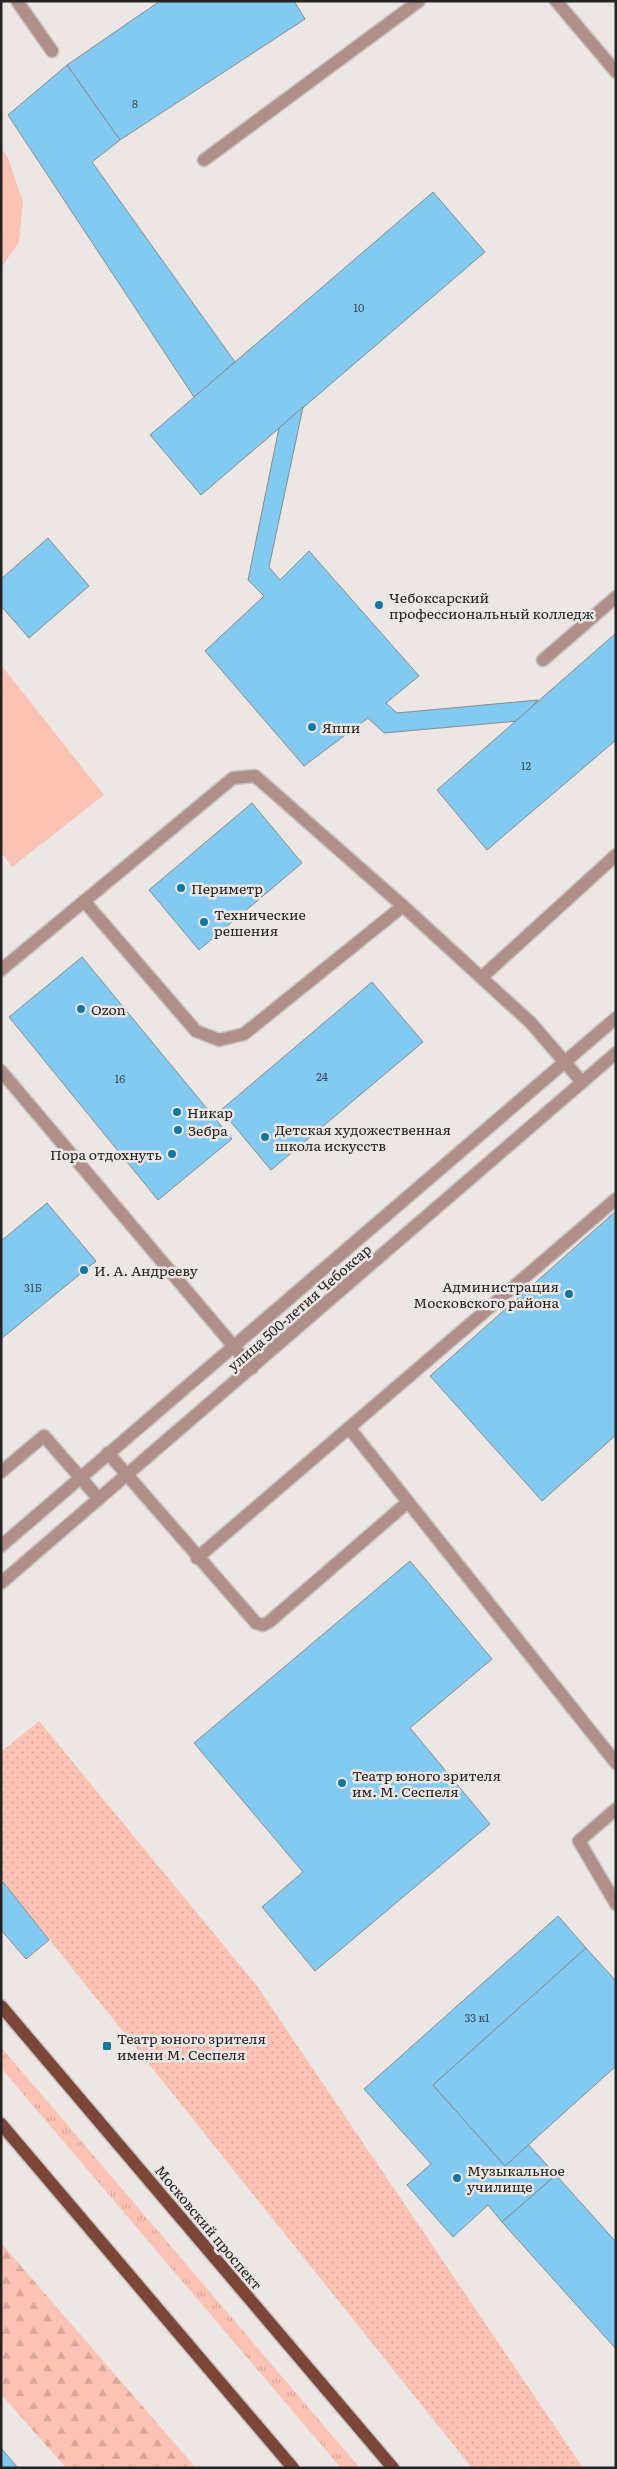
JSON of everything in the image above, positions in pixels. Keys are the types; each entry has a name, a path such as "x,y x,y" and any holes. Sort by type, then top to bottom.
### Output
{"main road":[{"name":"Московский проспект","path":"1,2006 393,2468"},
{"path":"1,2124 293,2468"}],"street":[{"path":"17,1 52,52"},
{"path":"204,160 419,1"},
{"path":"556,1 616,72"},
{"path":"543,660 616,597"},
{"path":"1,970 233,778 255,776 482,977 531,1023 582,1082"},
{"path":"482,977 616,855"},
{"path":"84,902 196,1031 219,1040 244,1034 403,906"},
{"name":"улица 500-летия Чебоксар","path":"1,1546 80,1476 616,1018"},
{"name":"улица 500-летия Чебоксар","path":"1,1583 616,1053"},
{"path":"1,1071 252,1368"},
{"path":"197,1558 350,1429 616,1199"},
{"path":"350,1429 616,1762"},
{"path":"1,1472 44,1436 99,1499"},
{"path":"108,1453 197,1558 256,1623 263,1625 269,1622 408,1502"},
{"path":"616,1809 579,1841 616,1904"}],"green space":[{"path":"1,148 8,158 23,202 19,242 1,268"},
{"path":"1,665 104,795 12,867 1,852"},
{"path":"39,1721 257,1986 583,2468 472,2468 1,1879 1,1752"},
{"path":"1,2047 360,2468 341,2468 1,2068"},
{"path":"1,2243 196,2468 66,2468 1,2394"}],"building":[{"path":"160,1 294,1 305,19 120,140 67,65"},
{"path":"67,65 120,140 92,162 235,362 194,397 8,115"},
{"path":"433,192 485,252 201,495 150,435"},
{"path":"303,407 269,567 280,580 309,551 419,676 386,703 397,713 538,700 518,721 384,733 368,718 304,766 205,651 264,596 248,580 279,428"},
{"path":"48,538 89,586 29,638 1,606 1,579"},
{"path":"616,633 616,740 487,850 437,790"},
{"path":"252,803 302,863 199,950 149,890"},
{"path":"82,957 232,1139 158,1200 9,1017"},
{"path":"372,982 423,1042 271,1170 221,1110"},
{"path":"47,1203 96,1261 1,1339 1,1241"},
{"name":"Администрация Московского района","path":"616,1211 616,1435 542,1501 430,1376"},
{"name":"Театр юного зрителя им. М. Сеспеля","path":"410,1561 492,1659 410,1728 490,1824 315,1971 262,1907 303,1872 194,1743"},
{"path":"3,1882 49,1940 26,1959 1,1930 1,1884"},
{"path":"558,1916 586,1948 433,2085 505,2166 528,2144 556,2175 502,2222 488,2205 453,2237 407,2185 431,2164 364,2089"},
{"path":"586,1948 616,1981 616,2066 505,2166 433,2085"},
{"path":"556,2175 616,2242 616,2349 502,2222"},
{"path":"1,2448 18,2468 1,2468"}],"place":[{"name":"Чебоксарский профессиональный колледж","path":"379,605"},
{"name":"Яппи","path":"312,727"},
{"name":"Периметр","path":"181,888"},
{"name":"Технические решения","path":"204,922"},
{"name":"Ozon","path":"81,1009"},
{"name":"Никар","path":"177,1112"},
{"name":"Зебра","path":"178,1130"},
{"name":"Детская художественная школа искусств","path":"265,1137"},
{"name":"Пора отдохнуть","path":"172,1154"},
{"name":"И. А. Андрееву","path":"84,1270"},
{"name":"Администрация Московского района","path":"569,1294"},
{"name":"Театр юного зрителя им. М. Сеспеля","path":"342,1783"},
{"name":"Театр юного зрителя имени М. Сеспеля","path":"107,2046"},
{"name":"Музыкальное училище","path":"457,2178"}]}
